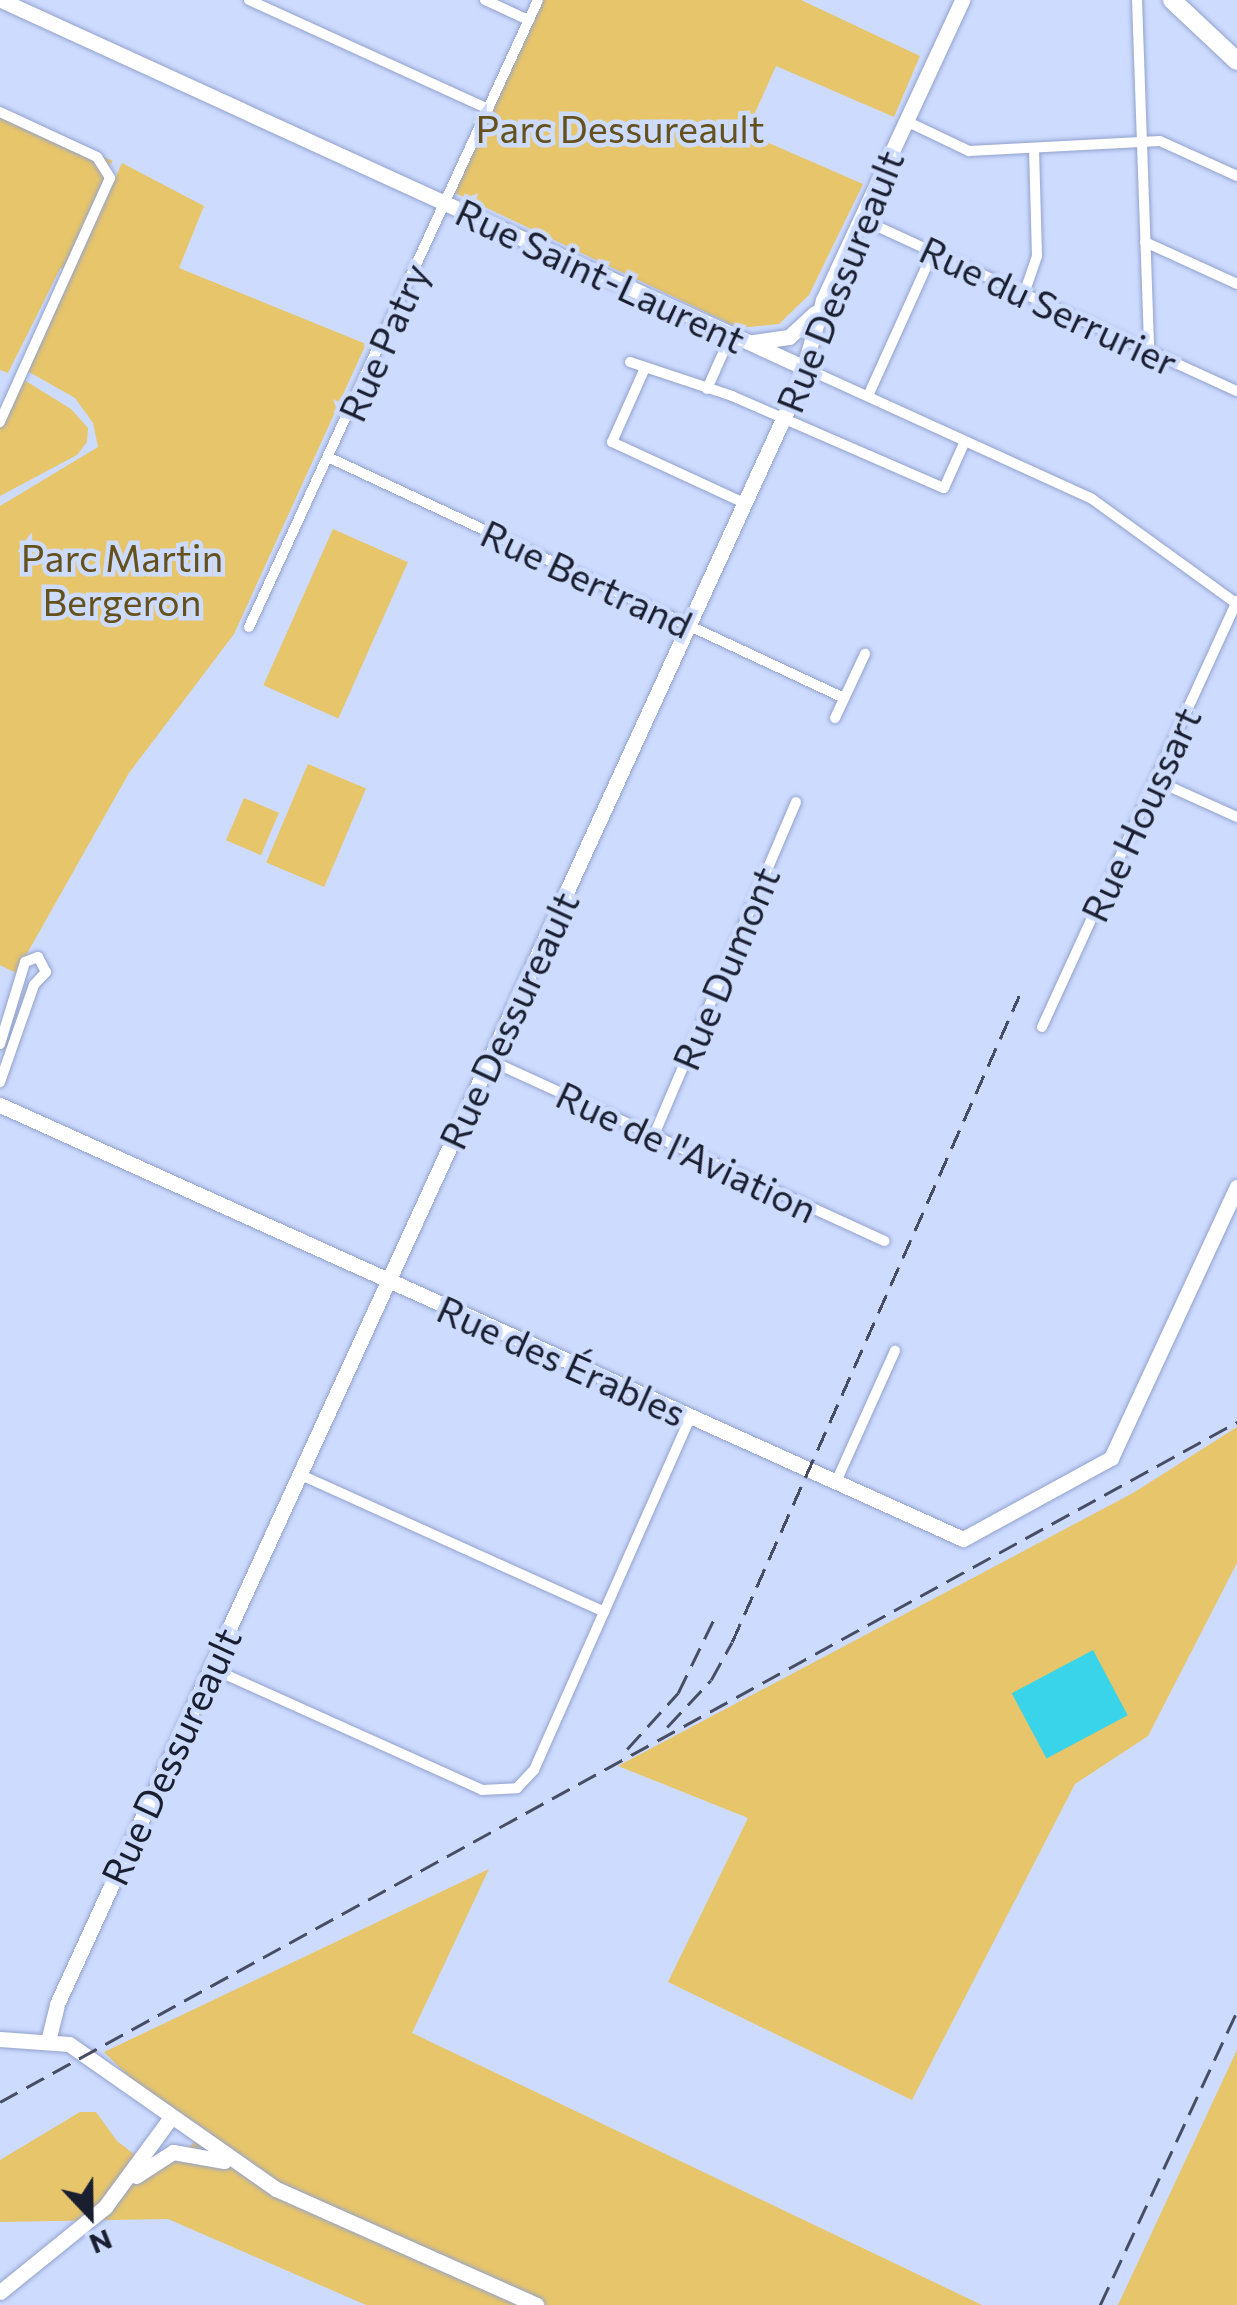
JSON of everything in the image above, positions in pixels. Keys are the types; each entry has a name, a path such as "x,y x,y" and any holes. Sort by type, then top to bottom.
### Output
{"main road":[{"path":"1172,0 1237,61"}],"street":[{"name":"Rue Saint-Laurent","path":"1,0 1101,504 1237,603"},
{"path":"250,0 488,109"},
{"path":"485,0 528,20"},
{"name":"Rue Patry","path":"249,627 538,0"},
{"path":"1138,0 1149,351"},
{"name":"Rue Dessureault","path":"48,2038 55,2008 806,368 821,306 957,2"},
{"path":"0,112 97,156 110,178 0,422"},
{"path":"906,121 966,150 1167,144 1237,176"},
{"path":"1024,294 1037,256 1034,148"},
{"name":"Rue du Serrurier","path":"861,219 1237,391"},
{"path":"1145,242 1237,284"},
{"path":"868,396 934,252"},
{"path":"707,389 736,338 788,336 821,306"},
{"path":"630,362 783,418 944,488 966,441"},
{"path":"645,368 612,442 744,503"},
{"name":"Rue Bertrand","path":"330,458 844,698"},
{"name":"Rue Houssart","path":"1042,1028 1237,603"},
{"path":"835,718 865,654"},
{"path":"1156,780 1237,817"},
{"name":"Rue Dumont","path":"654,1134 796,802"},
{"path":"0,1044 25,962 38,957 46,972 34,985 0,1082"},
{"name":"Rue de l'Aviation","path":"489,1060 885,1241"},
{"name":"Rue des Érables","path":"0,1105 964,1539 1084,1478 1116,1452 1237,1187"},
{"path":"836,1482 895,1351"},
{"path":"211,1668 482,1790 505,1793 534,1770 690,1418"},
{"path":"299,1474 604,1612"},
{"path":"0,2038 48,2038 84,2052 239,2166 328,2216 536,2305"},
{"path":"118,2191 170,2117"},
{"path":"0,2292 118,2191 173,2152 239,2166"}],"green space":[{"name":"Parc Dessureault","path":"539,0 801,0 920,56 894,117 776,66 746,133 863,184 809,295 779,324 739,328 451,191"},
{"name":"Parc Martin Bergeron","path":"0,112 113,161 105,170 107,196 122,163 204,206 179,268 366,344 234,634 129,773 16,973 0,965 0,506 98,447 93,423 75,398 22,368 73,265 60,269 8,373 0,370"},
{"path":"16,375 71,409 88,428 87,442 77,455 0,496 0,412"},
{"path":"333,529 408,562 338,719 263,685"},
{"path":"308,764 366,789 324,887 266,862"},
{"path":"244,798 279,813 261,855 226,840"},
{"path":"1237,1427 1237,1563 1148,1736 1075,1784 912,2100 668,1982 748,1818 618,1766 1133,1493"},
{"path":"489,1869 412,2033 982,2305 366,2305 168,2219 0,2222 0,2160 80,2112 96,2112 117,2141 143,2161 178,2156 204,2134 198,2124 147,2095 104,2052"},
{"path":"1237,2050 1237,2305 1118,2305"}],"shaded area":[{"path":"1093,1650 1128,1715 1047,1759 1012,1693"}],"railway":[{"path":"667,1727 711,1680 732,1642 1019,996"},
{"path":"0,2102 1237,1422"},
{"path":"627,1749 678,1693 714,1619"},
{"path":"1100,2305 1237,2011"}]}
